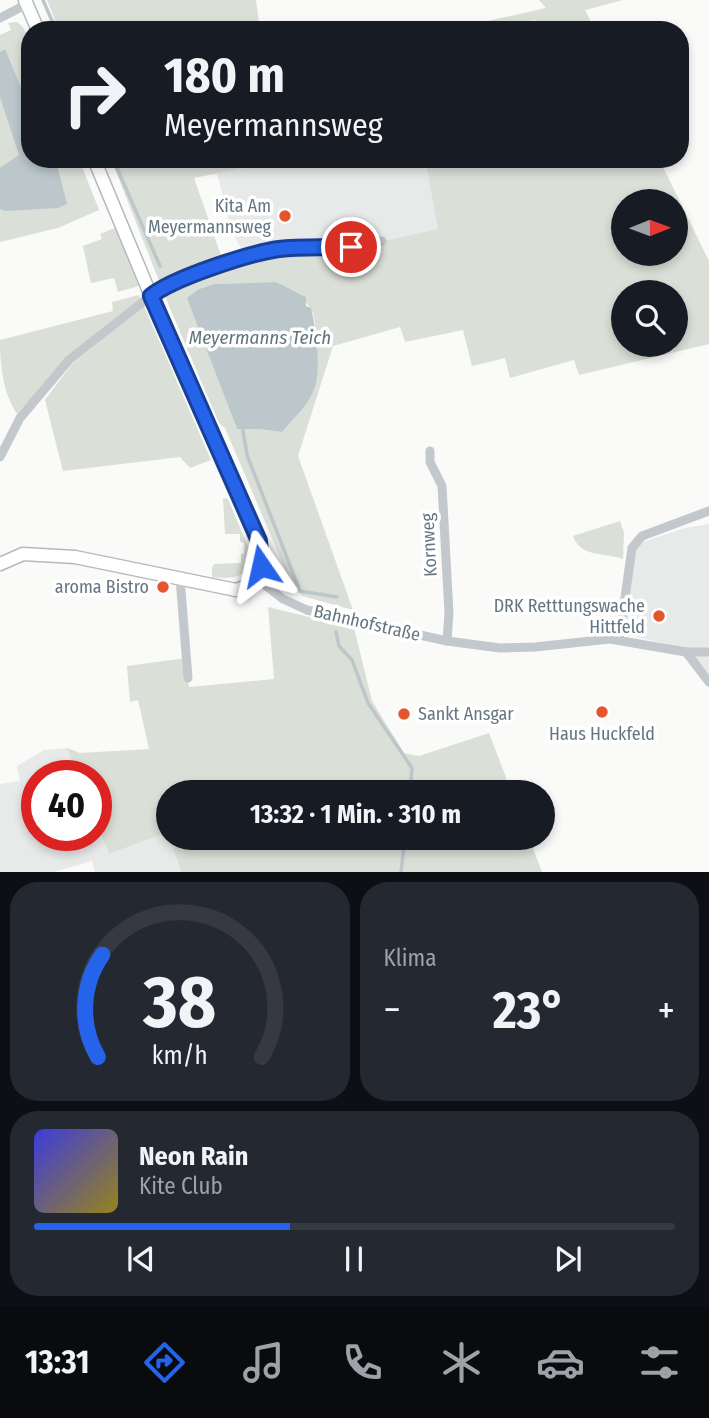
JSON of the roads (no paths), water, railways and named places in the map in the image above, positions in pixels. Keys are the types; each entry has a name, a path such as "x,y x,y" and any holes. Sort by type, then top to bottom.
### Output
{"street":[{"path":"0,18 26,2 34,21"},
{"path":"0,565 23,554 75,556 236,590 257,579 262,559 259,541 98,168"},
{"path":"0,457 20,418 69,360 162,288 223,264 278,249 351,247 382,241"},
{"name":"Kornweg","path":"430,451 430,462 442,486 449,613 447,641"},
{"path":"619,640 632,548 642,536 709,511"},
{"path":"180,579 188,678"},
{"name":"Bahnhofstraße","path":"257,579 283,599 307,610 447,641 500,648 619,640 686,652 709,652"},
{"path":"686,652 709,682"}],"water":[{"path":"5,49 21,87 21,168 58,168 67,204 58,208 0,209 0,168 19,155 0,97 0,52"},
{"name":"Meyermanns Teich","path":"276,282 306,297 306,306 311,308 317,348 315,387 305,405 282,432 237,429 187,298 199,289 214,284"}],"waterway":[{"path":"43,0 52,21"},
{"path":"117,168 160,266"},
{"path":"242,425 247,455 300,591 337,597"},
{"path":"336,632 339,646 352,660 368,703 412,768 411,780"},
{"path":"401,872 404,850"}],"place":[{"name":"Kita Am Meyermannsweg","path":"285,216"},
{"name":"aroma Bistro","path":"163,587"},
{"name":"DRK Retttungswache Hittfeld","path":"659,616"},
{"name":"Haus Huckfeld","path":"602,712"},
{"name":"Sankt Ansgar","path":"404,714"}]}
